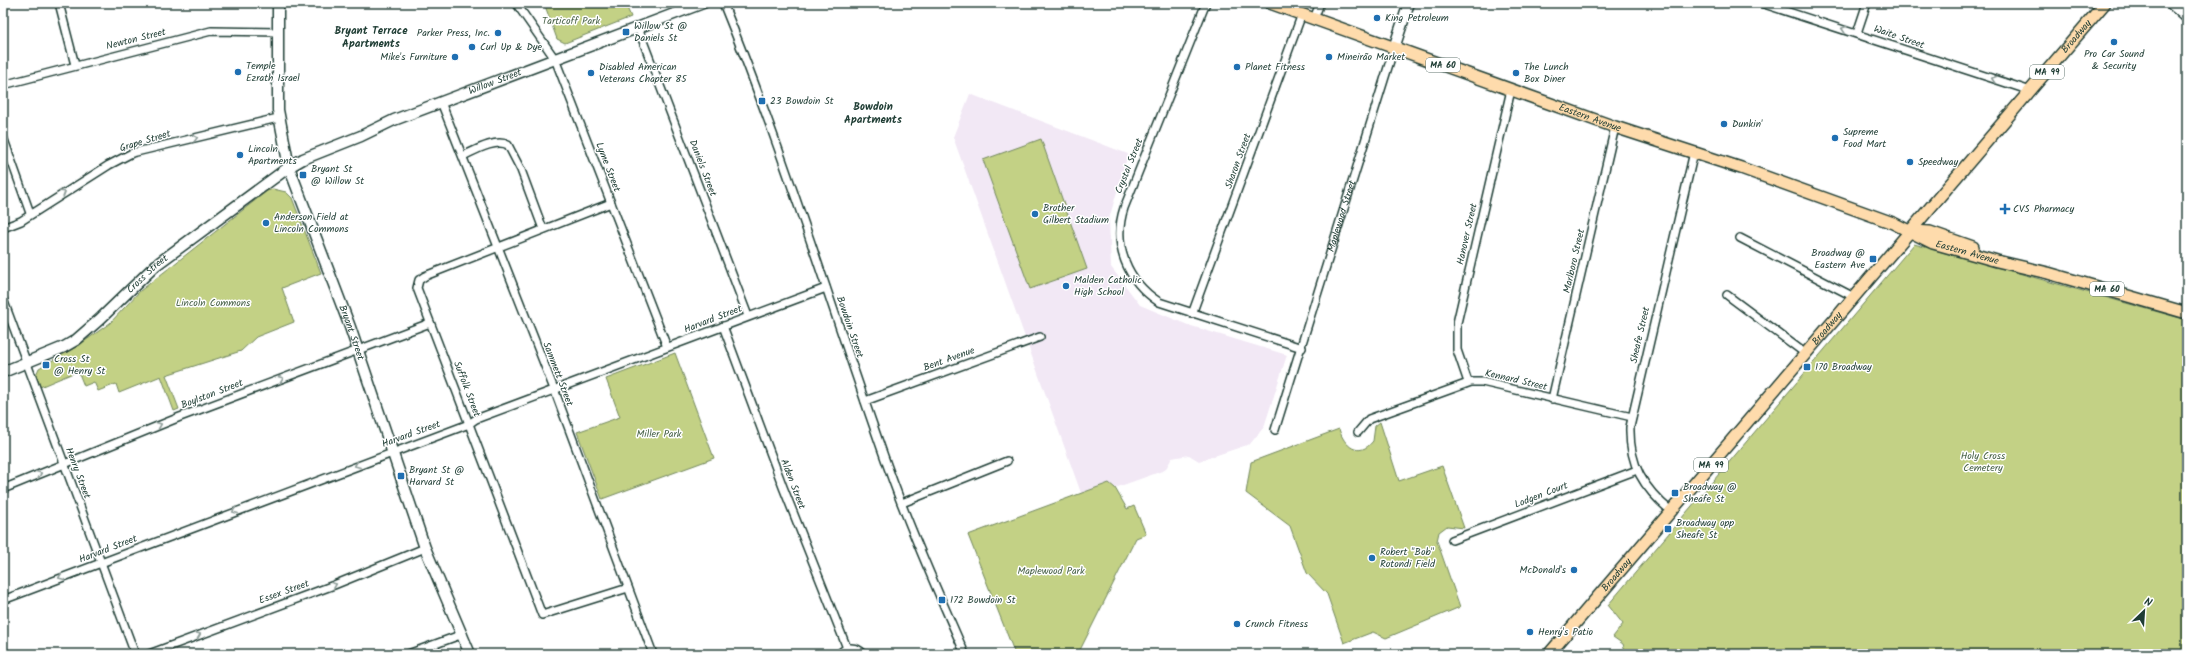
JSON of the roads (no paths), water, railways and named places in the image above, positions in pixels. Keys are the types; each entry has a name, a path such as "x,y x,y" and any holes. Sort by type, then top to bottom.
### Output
{"main road":[{"name":"Bryant Street","path":"278,3 278,118 289,167 357,349 425,548 463,634 470,654"},
{"name":"Willow Street","path":"289,167 311,155 441,102 703,3"},
{"name":"Eastern Avenue","path":"1270,3 1615,127 1694,152 1910,231 1930,232 1999,255 2026,267 2187,313"},
{"name":"Maplewood Street","path":"1394,48 1409,3"},
{"name":"Broadway","path":"1549,654 1672,512 2105,3"},
{"name":"Cross Street","path":"3,372 76,340 99,320 135,284 170,254 289,167"}],"street":[{"path":"59,3 75,65"},
{"name":"Lyme Street","path":"516,3 555,59 667,347"},
{"name":"Bowdoin Street","path":"723,3 767,117 813,245 826,288 902,504 965,654"},
{"name":"Crystal Street","path":"1206,3 1124,208 1119,236 1124,260 1142,289 1159,302 1192,314 1302,348"},
{"path":"1314,19 1320,3"},
{"name":"Waite Street","path":"1761,3 2031,91"},
{"path":"1857,34 1867,3"},
{"path":"2169,3 2187,18"},
{"name":"Sharon Street","path":"1192,314 1302,14"},
{"name":"Daniels Street","path":"638,28 748,316"},
{"name":"Newton Street","path":"3,85 75,65 211,31 277,32"},
{"name":"Maplewood Street","path":"1275,430 1302,348 1394,48"},
{"name":"Hanover Street","path":"1468,382 1456,343 1457,323 1511,90"},
{"name":"Sammett Street","path":"441,102 554,389 653,654"},
{"name":"Grape Street","path":"3,228 21,220 116,161 132,153 278,118"},
{"name":"Marlboro Street","path":"1552,399 1615,127"},
{"path":"3,137 30,213"},
{"path":"463,156 496,143 502,142 508,145 521,170 543,229"},
{"name":"Sheafe Street","path":"1672,512 1652,495 1637,470 1630,444 1632,417 1694,152"},
{"name":"Suffolk Street","path":"611,203 420,279 417,290 542,615 628,588"},
{"path":"1740,238 1854,297"},
{"name":"Harvard Street","path":"3,600 469,424 476,419 554,389 826,288"},
{"path":"1727,295 1806,354"},
{"name":"Henry Street","path":"3,299 135,654"},
{"name":"Boylston Street","path":"3,489 180,417 357,349 430,323"},
{"name":"Alden Street","path":"723,326 783,487 847,648"},
{"name":"Bent Avenue","path":"865,401 1040,336"},
{"name":"Kennard Street","path":"1358,432 1369,419 1468,382 1482,382 1632,417"},
{"path":"902,504 1007,461"},
{"name":"Lodgen Court","path":"1452,540 1637,470"},
{"name":"Essex Street","path":"149,654 334,585 425,548"},
{"path":"408,654 463,634"},
{"path":"839,654 847,648 856,648 864,654"}],"place":[{"name":"King Petroleum","path":"1377,18"},
{"name":"Willow St @ Daniels St","path":"626,32"},
{"name":"Parker Press, Inc.","path":"498,33"},
{"name":"Pro Car Sound & Security","path":"2114,42"},
{"name":"Curl Up & Dye","path":"472,47"},
{"name":"Mike's Furniture","path":"455,57"},
{"name":"Mineirão Market","path":"1329,57"},
{"name":"Planet Fitness","path":"1237,67"},
{"name":"Temple Ezrath Israel","path":"238,72"},
{"name":"Disabled American Veterans Chapter 85","path":"591,73"},
{"name":"The Lunch Box Diner","path":"1516,73"},
{"name":"23 Bowdoin St","path":"762,101"},
{"name":"Dunkin'","path":"1724,124"},
{"name":"Supreme Food Mart","path":"1835,138"},
{"name":"Lincoln Apartments","path":"240,155"},
{"name":"Speedway","path":"1910,162"},
{"name":"Bryant St @ Willow St","path":"303,175"},
{"name":"CVS Pharmacy","path":"2005,209"},
{"name":"Brother Gilbert Stadium","path":"1035,214"},
{"name":"Anderson Field at Lincoln Commons","path":"266,223"},
{"name":"Broadway @ Eastern Ave","path":"1873,259"},
{"name":"Malden Catholic High School","path":"1066,286"},
{"name":"Cross St @ Henry St","path":"46,365"},
{"name":"170 Broadway","path":"1807,367"},
{"name":"Bryant St @ Harvard St","path":"401,476"},
{"name":"Broadway @ Sheafe St","path":"1675,493"},
{"name":"Broadway opp Sheafe St","path":"1668,529"},
{"name":"Robert \"Bob\" Rotondi Field","path":"1372,558"},
{"name":"McDonald's","path":"1574,570"},
{"name":"172 Bowdoin St","path":"942,600"},
{"name":"Crunch Fitness","path":"1237,624"},
{"name":"Henry's Patio","path":"1530,632"}],"district":[{"name":"Bryant Terrace Apartments","path":"371,37"},
{"name":"Bowdoin Apartments","path":"873,113"}],"park label":[{"name":"Tarticoff Park","path":"571,21"},
{"name":"Lincoln Commons","path":"213,303"},
{"name":"Miller Park","path":"659,434"},
{"name":"Holy Cross Cemetery","path":"1983,462"},
{"name":"Maplewood Park","path":"1051,571"}]}
